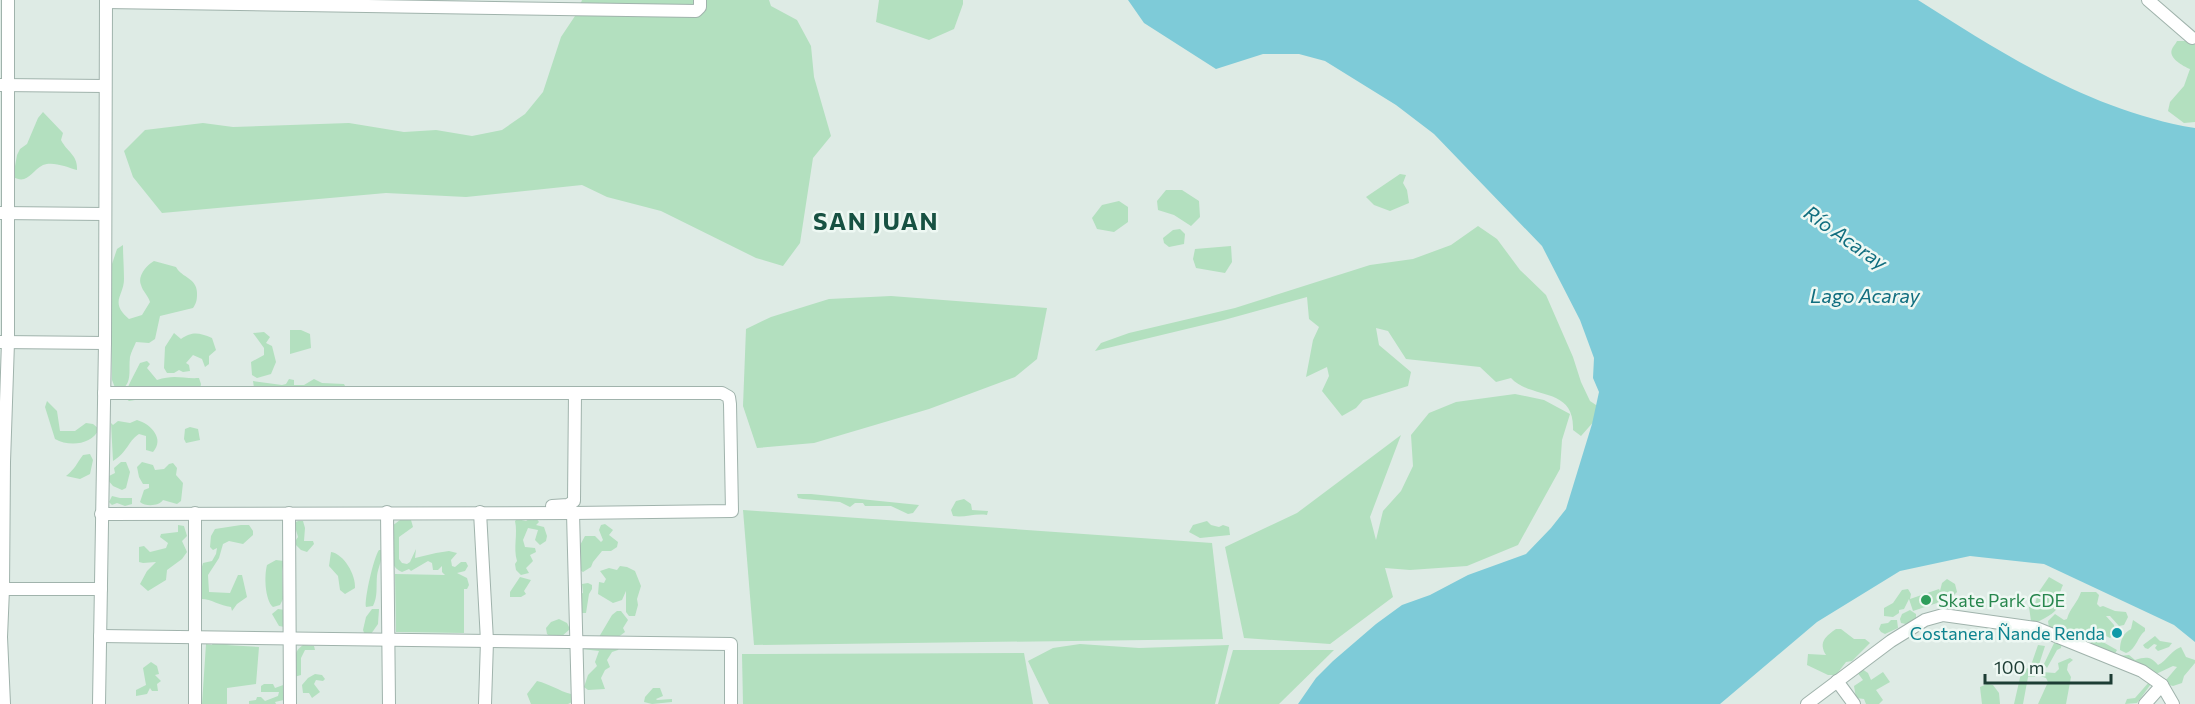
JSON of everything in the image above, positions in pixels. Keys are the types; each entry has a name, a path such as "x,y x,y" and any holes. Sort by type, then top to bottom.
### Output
{"street":[{"path":"4,704 1,683 1,637 4,85 8,0"},
{"path":"99,704 105,343 106,1 504,4 696,11 700,7 700,0"},
{"path":"2148,0 2192,38"},
{"path":"4,85 105,86"},
{"path":"5,213 105,214"},
{"path":"4,342 105,343"},
{"path":"101,514 732,511 729,397 722,393 104,393"},
{"path":"502,512 508,508 568,505 574,501 574,393"},
{"path":"387,512 389,704"},
{"path":"480,512 487,640 485,704"},
{"path":"195,513 195,704"},
{"path":"289,513 290,704"},
{"path":"573,513 578,704"},
{"path":"2,589 101,589"},
{"path":"1807,704 1907,630 1925,620 1943,615 2036,628 2142,671 2162,686 2173,704"},
{"path":"100,636 731,644 731,704"},
{"path":"1837,681 1854,704"},
{"path":"2145,704 2162,686"}],"green space":[{"path":"582,0 769,0 771,6 797,20 811,46 814,77 831,136 813,158 800,243 783,266 756,258 661,211 607,197 582,185 466,197 386,193 162,213 133,177 124,151 145,130 203,123 233,127 349,123 404,132 436,130 472,136 502,130 525,114 543,92 561,37 577,13"},
{"path":"879,0 963,0 963,4 954,29 929,40 876,22"},
{"path":"2195,31 2195,122 2184,123 2168,111 2170,102 2184,86 2190,69 2177,61 2171,52 2177,41 2188,41 2191,32"},
{"path":"43,112 63,133 61,140 74,157 77,170 47,164 26,178 13,177 17,155 20,149 27,144"},
{"path":"1400,174 1406,175 1403,183 1407,190 1409,203 1390,211 1374,205 1366,197"},
{"path":"1166,190 1182,190 1199,201 1200,217 1191,226 1174,215 1158,210 1157,201"},
{"path":"1119,201 1128,207 1128,222 1114,232 1097,229 1092,218 1102,205"},
{"path":"1478,226 1497,239 1520,270 1546,295 1573,357 1581,382 1590,401 1599,407 1596,419 1581,436 1573,430 1572,416 1567,406 1560,400 1519,385 1511,378 1496,382 1480,367 1406,359 1388,331 1376,328 1379,345 1411,372 1408,386 1363,400 1356,408 1342,416 1322,391 1329,376 1327,367 1306,377 1313,340 1319,327 1309,319 1307,297 1224,320 1095,351 1101,343 1129,333 1235,308 1370,265 1413,259 1451,245"},
{"path":"1180,229 1185,234 1184,244 1169,247 1164,243 1163,238 1173,230"},
{"path":"123,245 124,279 119,303 123,313 129,319 142,315 150,302 140,278 154,261 176,267 195,284 197,297 193,308 160,316 155,339 149,343 136,342 130,357 128,382 117,393 112,380 112,264 117,249"},
{"path":"1231,246 1232,262 1225,273 1196,268 1193,259 1195,249"},
{"path":"891,296 1047,308 1037,359 1015,377 929,409 814,443 757,448 743,406 746,329 771,317 829,299"},
{"path":"290,330 301,330 310,334 311,348 290,354"},
{"path":"264,332 270,337 266,343 272,346 276,362 271,374 257,378 252,375 251,362 264,355 264,348 253,333"},
{"path":"174,333 181,339 196,334 212,338 216,350 209,356 209,364 205,367 202,359 193,355 186,363 190,371 179,370 167,373 164,368 165,347"},
{"path":"147,361 150,364 147,368 157,380 174,377 199,378 200,389 129,401 124,397 127,388 140,363"},
{"path":"289,379 294,380 294,385 304,385 314,379 322,383 344,384 346,388 254,388 253,381 282,385 286,384"},
{"path":"1515,394 1544,400 1570,414 1562,440 1560,469 1518,545 1467,566 1410,570 1385,568 1393,597 1330,644 1244,638 1225,547 1297,513 1401,435 1370,517 1376,540 1383,511 1401,491 1413,466 1411,435 1429,413 1456,402"},
{"path":"47,401 57,411 60,431 75,431 86,423 93,424 99,429 96,434 86,441 73,444 55,439 45,407"},
{"path":"137,420 147,425 155,433 158,442 156,447 153,452 146,450 146,436 139,434 113,461 111,423 113,425 118,421 130,423"},
{"path":"190,427 198,429 200,440 186,443 185,429"},
{"path":"90,454 93,460 90,474 80,479 66,476 83,455"},
{"path":"121,462 126,462 130,472 126,488 122,490 113,486 107,479 115,473 114,468"},
{"path":"142,462 153,465 155,470 164,469 173,463 177,468 176,475 183,483 181,501 177,504 163,500 159,504 152,505 140,502 144,490 149,488 149,484 143,484 139,477 137,467"},
{"path":"797,494 919,505 913,513 908,514 891,506 865,506 863,503 855,503 850,507 840,502 798,498"},
{"path":"112,496 132,498 132,504 112,505 109,502"},
{"path":"964,499 971,504 972,510 988,511 987,515 953,516 951,510 956,501"},
{"path":"743,510 1212,543 1223,639 754,645"},
{"path":"404,517 411,520 413,527 399,537 399,559 402,563 410,562 416,549 415,558 449,551 457,553 451,560 452,566 466,562 468,566 465,571 457,573 467,578 469,585 467,589 464,589 464,633 396,632 395,574 445,575 442,572 442,566 438,570 433,570 432,563 428,561 411,571 409,569 402,572 393,564 390,552 392,526"},
{"path":"536,518 539,522 536,525 544,527 547,536 546,541 540,545 535,540 538,530 528,528 523,540 525,547 535,548 536,552 530,555 533,561 526,568 529,573 521,575 516,570 515,564 517,561 515,521 517,519 526,521"},
{"path":"303,521 304,541 313,541 314,544 307,552 294,543 298,537 294,523"},
{"path":"1207,521 1211,525 1229,527 1230,535 1200,538 1189,532 1193,525"},
{"path":"605,524 613,530 609,535 618,542 617,547 611,551 602,551 591,567 583,572 578,569 579,547 585,536 595,536 601,542 603,540 599,530 601,525"},
{"path":"178,525 184,526 187,536 182,541 187,552 182,559 167,570 166,580 148,591 140,584 147,571 156,562 139,562 139,547 144,546 150,552 166,548 168,543 160,537 161,534 178,532"},
{"path":"249,525 253,535 243,544 229,541 223,544 219,558 208,575 209,592 230,593 238,575 242,575 247,597 232,611 231,607 201,599 201,570 203,563 212,561 216,554 217,548 213,550 210,547 211,536 215,529"},
{"path":"379,550 382,550 382,553 377,576 376,599 373,606 366,607 370,578"},
{"path":"331,552 345,561 354,577 355,588 345,594 340,590 338,576 329,566"},
{"path":"276,560 284,561 283,599 280,605 273,607 267,594 266,575 267,565"},
{"path":"620,566 635,571 641,586 635,616 629,616 626,612 626,591 622,600 613,603 598,594 599,582 604,583 606,579 600,571 609,568 617,570"},
{"path":"520,577 531,580 524,591 526,594 521,597 510,597 510,592"},
{"path":"2049,577 2063,585 2059,605 2052,614 2034,624 2031,621 2029,607 2035,604 2038,593"},
{"path":"1947,579 1955,584 1957,592 1953,596 1955,603 1953,608 1943,613 1937,603 1913,611 1909,599 1899,613 1893,617 1884,616 1884,608 1893,603 1902,590 1908,589 1911,594 1910,599 1939,589 1940,591 1942,583"},
{"path":"582,584 592,585 592,589 586,613 580,613"},
{"path":"2081,592 2096,592 2099,595 2097,604 2100,607 2126,612 2128,617 2124,625 2119,626 2110,616 2106,616 2114,625 2116,634 2110,638 2098,632 2095,626 2091,628 2091,634 2094,637 2117,650 2114,655 2065,632 2053,632 2049,628 2048,621 2055,614 2064,620 2067,619"},
{"path":"278,609 285,610 285,627 279,626 272,614"},
{"path":"372,609 379,609 378,624 371,634 365,635 363,630 366,617"},
{"path":"1910,610 1916,614 1916,620 1906,624 1901,623 1902,614"},
{"path":"621,611 628,620 623,628 625,632 617,638 621,645 618,650 612,652 607,660 610,667 605,670 601,678 605,689 588,690 584,687 588,675 597,666 595,662 599,651 582,649 584,638 599,637 612,615"},
{"path":"559,619 567,623 570,629 561,637 552,638 547,634 546,628 551,622"},
{"path":"1897,620 1898,628 1885,634 1881,632 1879,629 1881,624"},
{"path":"2133,620 2145,628 2145,631 2132,649 2126,653 2120,650 2121,643 2124,635 2131,629"},
{"path":"1836,629 1841,629 1854,639 1865,639 1870,643 1852,661 1846,662 1836,675 1828,675 1807,665 1808,654 1826,655 1823,643 1826,637"},
{"path":"2155,636 2160,641 2172,643 2169,647 2158,651 2155,648 2157,645 2154,644 2148,649 2145,648 2143,645"},
{"path":"2056,639 2062,642 2061,648 2057,650 2047,668 2044,664"},
{"path":"213,642 243,643 226,645 259,647 256,684 227,688 227,704 202,704 206,644 212,645"},
{"path":"1080,644 1139,648 1229,645 1215,704 1049,704 1028,661 1053,648"},
{"path":"303,645 314,646 315,650 305,650 301,658 301,675 294,677 295,655"},
{"path":"2038,645 2045,646 2035,677 2028,677 2023,704 2014,704 2022,669 2030,668"},
{"path":"2181,647 2186,657 2195,660 2195,663 2184,676 2182,683 2173,686 2166,684 2166,680 2177,667 2173,666 2156,674 2118,656 2129,655 2135,660 2148,658 2158,665"},
{"path":"1233,650 1334,650 1279,704 1218,704"},
{"path":"1024,653 1033,704 743,704 742,654"},
{"path":"2070,658 2073,660 2068,664 2067,670 2071,677 2066,704 2038,704 2048,682 2046,678 2040,676 2042,672 2055,673 2059,669 2058,663"},
{"path":"151,662 157,666 159,674 155,675 161,681 157,684 158,691 152,691 150,688 147,694 136,696 136,690 146,685 143,668"},
{"path":"1862,669 1868,673 1871,680 1883,672 1890,682 1876,690 1883,700 1879,704 1866,704 1864,699 1856,698 1854,686 1863,680 1857,672"},
{"path":"315,674 322,675 325,679 316,680 314,684 320,692 312,698 309,693 303,693 302,685"},
{"path":"537,681 571,694 572,702 568,704 531,704 527,694"},
{"path":"2150,681 2151,684 2137,703 2125,704 2127,699 2135,698"},
{"path":"273,684 275,688 286,684 288,699 275,702 276,704 249,704 249,701 256,700 257,697 265,701 278,696 279,692 261,692 261,686"},
{"path":"1987,684 1993,685 1999,693 2000,704 1982,704 1980,687"},
{"path":"653,688 660,688 663,696 657,700 672,699 672,702 652,704 644,702 645,697"}],"water":[{"name":"Lago Acaray","path":"1128,0 1918,0 1983,41 2085,95 2157,120 2195,128 2195,642 2174,625 2044,564 1970,556 1900,571 1817,622 1720,704 1298,704 1316,678 1333,661 1402,605 1430,595 1468,575 1526,554 1551,528 1566,509 1592,424 1599,392 1593,378 1594,358 1580,320 1542,246 1434,134 1396,105 1325,61 1299,54 1263,54 1216,69 1144,23"}],"place":[{"name":"Skate Park CDE","path":"1926,600"},
{"name":"Costanera Ñande Renda","path":"2117,633"}],"district":[{"name":"SAN JUAN","path":"876,220"}],"water label":[{"name":"Río Acaray","path":"1846,237"}]}
